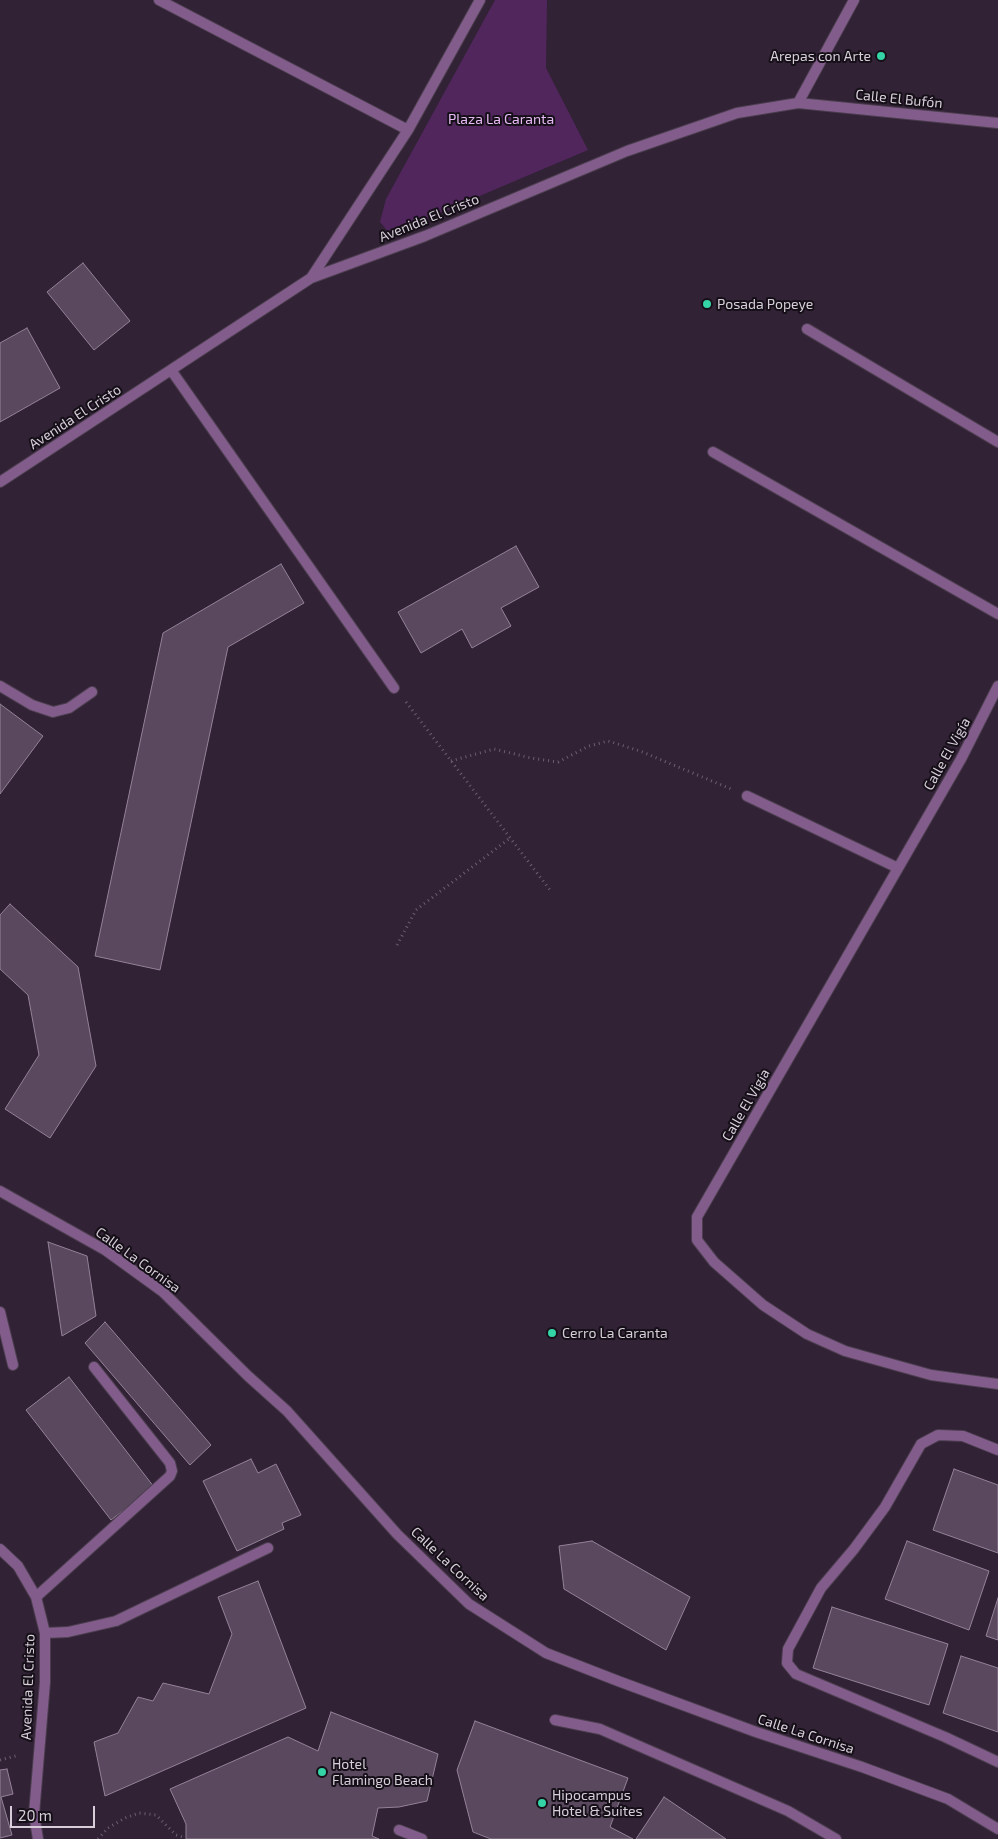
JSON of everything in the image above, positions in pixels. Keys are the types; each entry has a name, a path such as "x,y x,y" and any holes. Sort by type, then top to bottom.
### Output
{"street":[{"path":"159,0 408,130"},
{"path":"311,278 408,130 480,0"},
{"path":"798,103 854,0"},
{"name":"Calle El Bufón","path":"798,103 998,123"},
{"name":"Avenida El Cristo","path":"0,482 311,278 425,236 627,151 738,113 798,103"},
{"path":"807,329 998,442"},
{"path":"171,370 394,688"},
{"path":"713,452 998,614"},
{"path":"0,686 32,705 53,712 69,708 92,692"},
{"name":"Calle El Vigía","path":"998,686 961,759 698,1217 698,1240 714,1262 763,1306 807,1334 845,1351 921,1372 998,1384"},
{"path":"747,796 898,868"},
{"name":"Calle La Cornisa","path":"0,1191 105,1250 163,1292 248,1376 287,1411 397,1534 469,1604 546,1652 756,1732 862,1767 948,1799 998,1828"},
{"path":"0,1312 14,1365"},
{"path":"36,1597 170,1476 172,1471 170,1463 94,1367"},
{"path":"998,1450 962,1436 938,1435 922,1444 885,1506 821,1588 788,1650 787,1663 796,1674 945,1737 998,1762"},
{"path":"45,1633 68,1632 116,1621 268,1548"},
{"name":"Avenida El Cristo","path":"0,1549 18,1566 36,1597 45,1633 45,1682 34,1814 38,1839"},
{"path":"555,1720 600,1729 788,1811 836,1839"},
{"path":"398,1830 422,1839"}],"path":[{"path":"394,688 550,890"},
{"path":"451,761 494,749 558,762 589,746 608,741 640,751 747,796"},
{"path":"396,945 416,910 510,838"},
{"path":"98,1839 108,1828 125,1818 139,1813 156,1815 176,1835 186,1838"}],"green space":[{"name":"Plaza La Caranta","path":"495,0 547,0 546,68 588,150 390,234 380,222 386,199"}],"building":[{"path":"83,263 130,321 94,350 47,292"},
{"path":"27,328 60,388 0,422 0,343"},
{"path":"516,546 539,587 501,608 511,626 472,648 462,629 421,653 398,612"},
{"path":"281,564 304,603 228,647 160,970 95,956 163,633"},
{"path":"0,704 43,736 0,794"},
{"path":"10,904 78,967 96,1066 50,1138 5,1109 39,1055 28,995 0,969 0,915"},
{"path":"48,1242 87,1256 96,1316 62,1336"},
{"path":"105,1322 211,1445 190,1465 85,1343"},
{"path":"69,1377 154,1487 111,1520 26,1410"},
{"path":"251,1459 258,1473 276,1464 301,1515 282,1523 284,1529 237,1551 203,1481"},
{"path":"954,1469 998,1485 998,1553 933,1530"},
{"path":"592,1541 690,1597 666,1650 564,1589 559,1546"},
{"path":"907,1541 989,1571 969,1630 885,1599"},
{"path":"258,1581 306,1708 105,1796 94,1742 118,1733 138,1697 153,1701 163,1683 209,1694 232,1634 218,1597"},
{"path":"998,1598 998,1640 986,1636"},
{"path":"832,1607 948,1644 929,1705 813,1668"},
{"path":"961,1656 998,1668 998,1732 943,1713"},
{"name":"Hotel Flamingo Beach","path":"331,1712 438,1754 427,1801 399,1807 378,1808 372,1836 379,1839 186,1839 186,1824 170,1789 288,1737 318,1751"},
{"name":"Hipocampus Hotel & Suites","path":"475,1721 628,1778 610,1827 633,1839 491,1839 473,1832 457,1770"},
{"path":"7,1769 13,1794 1,1797 12,1835 0,1838 0,1770"},
{"name":"Hipocampus Hotel & Suites","path":"664,1797 726,1839 636,1839"}],"place":[{"name":"Arepas con Arte","path":"881,56"},
{"name":"Posada Popeye","path":"707,304"},
{"name":"Cerro La Caranta","path":"552,1333"},
{"name":"Hotel Flamingo Beach","path":"322,1772"},
{"name":"Hipocampus Hotel & Suites","path":"542,1803"}]}
